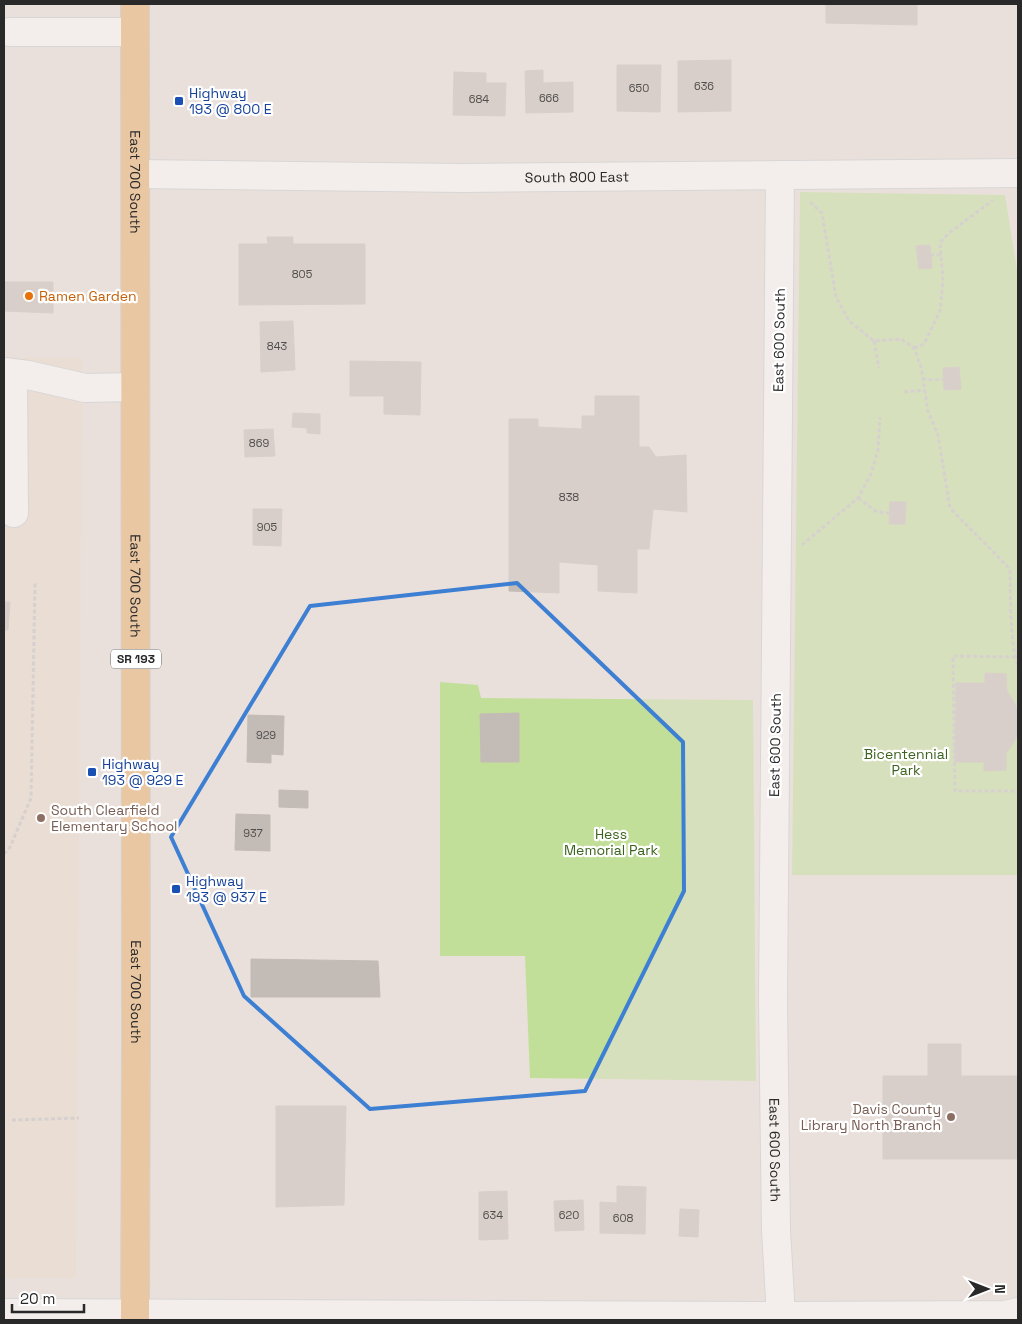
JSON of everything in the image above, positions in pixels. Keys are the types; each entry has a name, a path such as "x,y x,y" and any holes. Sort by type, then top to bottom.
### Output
{"main road":[{"name":"East 700 South","path":"135,4 135,1317"}],"street":[{"path":"10,32 134,32"},
{"name":"South 800 East","path":"136,174 462,178 1018,173"},
{"name":"East 600 South","path":"780,175 774,1000 776,1230 781,1316"},
{"path":"14,513 8,373 85,388 135,387"},
{"path":"4,1313 135,1317 641,1318 1006,1315 1018,1312"}],"path":[{"path":"808,199 822,213 836,297 849,320 874,342 879,368"},
{"path":"914,348 924,344 940,311 943,281 940,242 994,199"},
{"path":"930,255 942,255"},
{"path":"874,342 901,339 914,348 920,360 928,411 938,435 950,508 1010,569 1018,666"},
{"path":"922,379 934,380 944,378"},
{"path":"904,392 924,390"},
{"path":"777,546 800,546 858,498 871,474 878,450 880,417"},
{"path":"858,498 878,512 890,513"},
{"path":"4,854 10,847 31,798 35,582"},
{"path":"1016,657 953,656 955,790 1018,791"},
{"path":"12,1120 79,1118"}],"highlighted area":[{"path":"517,583 683,742 684,891 585,1091 370,1109 244,996 171,837 310,606"}],"shaded area":[{"name":"South Clearfield Elementary School","path":"4,357 82,358 76,1278 4,1278"}],"green space":[{"name":"Bicentennial Park","path":"800,192 1005,195 1018,276 1018,875 792,875"},
{"name":"Hess Memorial Park","path":"440,682 478,685 481,698 753,700 756,1081 530,1078 525,956 440,956"}],"building":[{"path":"826,4 917,4 917,25 826,23"},
{"path":"731,60 731,111 678,112 678,61"},
{"path":"617,65 661,65 660,112 617,111"},
{"path":"543,70 543,83 573,82 573,112 526,113 525,71"},
{"path":"454,72 486,73 486,83 506,83 505,116 453,115"},
{"path":"267,237 293,237 293,244 365,244 365,304 239,305 239,244 268,244"},
{"path":"930,245 932,268 919,269 916,246"},
{"name":"Ramen Garden","path":"4,282 53,282 53,313 4,311"},
{"path":"293,321 295,370 261,372 260,322"},
{"path":"350,361 421,362 420,415 384,414 384,396 350,396"},
{"path":"959,367 961,389 944,390 943,368"},
{"path":"595,396 639,396 639,447 649,447 656,457 686,455 687,512 653,509 649,549 637,549 637,593 598,591 598,565 559,562 559,593 509,591 509,419 538,419 538,427 582,429 582,416 595,416"},
{"path":"293,413 320,414 320,434 307,433 307,428 292,427"},
{"path":"273,429 275,456 245,457 244,430"},
{"path":"890,502 906,502 905,524 889,524"},
{"path":"253,509 282,509 281,546 253,545"},
{"path":"4,602 10,602 8,630 4,630"},
{"path":"985,673 1006,674 1007,691 1018,712 1018,735 1006,754 1006,770 984,771 984,762 955,762 956,683 985,683"},
{"path":"519,713 519,762 481,762 480,714"},
{"path":"248,715 284,716 283,755 271,754 271,763 247,762"},
{"path":"279,790 308,791 308,808 279,807"},
{"path":"236,814 270,815 270,851 235,850"},
{"path":"251,959 378,961 380,997 251,997"},
{"name":"Davis County Library North Branch","path":"928,1044 961,1044 961,1076 1018,1076 1018,1159 883,1159 883,1076 928,1076"},
{"path":"276,1106 346,1106 344,1205 276,1207"},
{"path":"617,1186 646,1187 645,1234 600,1233 600,1202 617,1203"},
{"path":"507,1191 508,1239 479,1240 479,1192"},
{"path":"583,1200 584,1230 555,1231 554,1201"},
{"path":"680,1209 699,1210 698,1237 679,1236"}],"place":[{"name":"Highway 193 @ 800 E","path":"179,101"},
{"name":"Ramen Garden","path":"29,296"},
{"name":"Highway 193 @ 929 E","path":"92,772"},
{"name":"South Clearfield Elementary School","path":"41,818"},
{"name":"Highway 193 @ 937 E","path":"176,889"},
{"name":"Davis County Library North Branch","path":"951,1117"}]}
